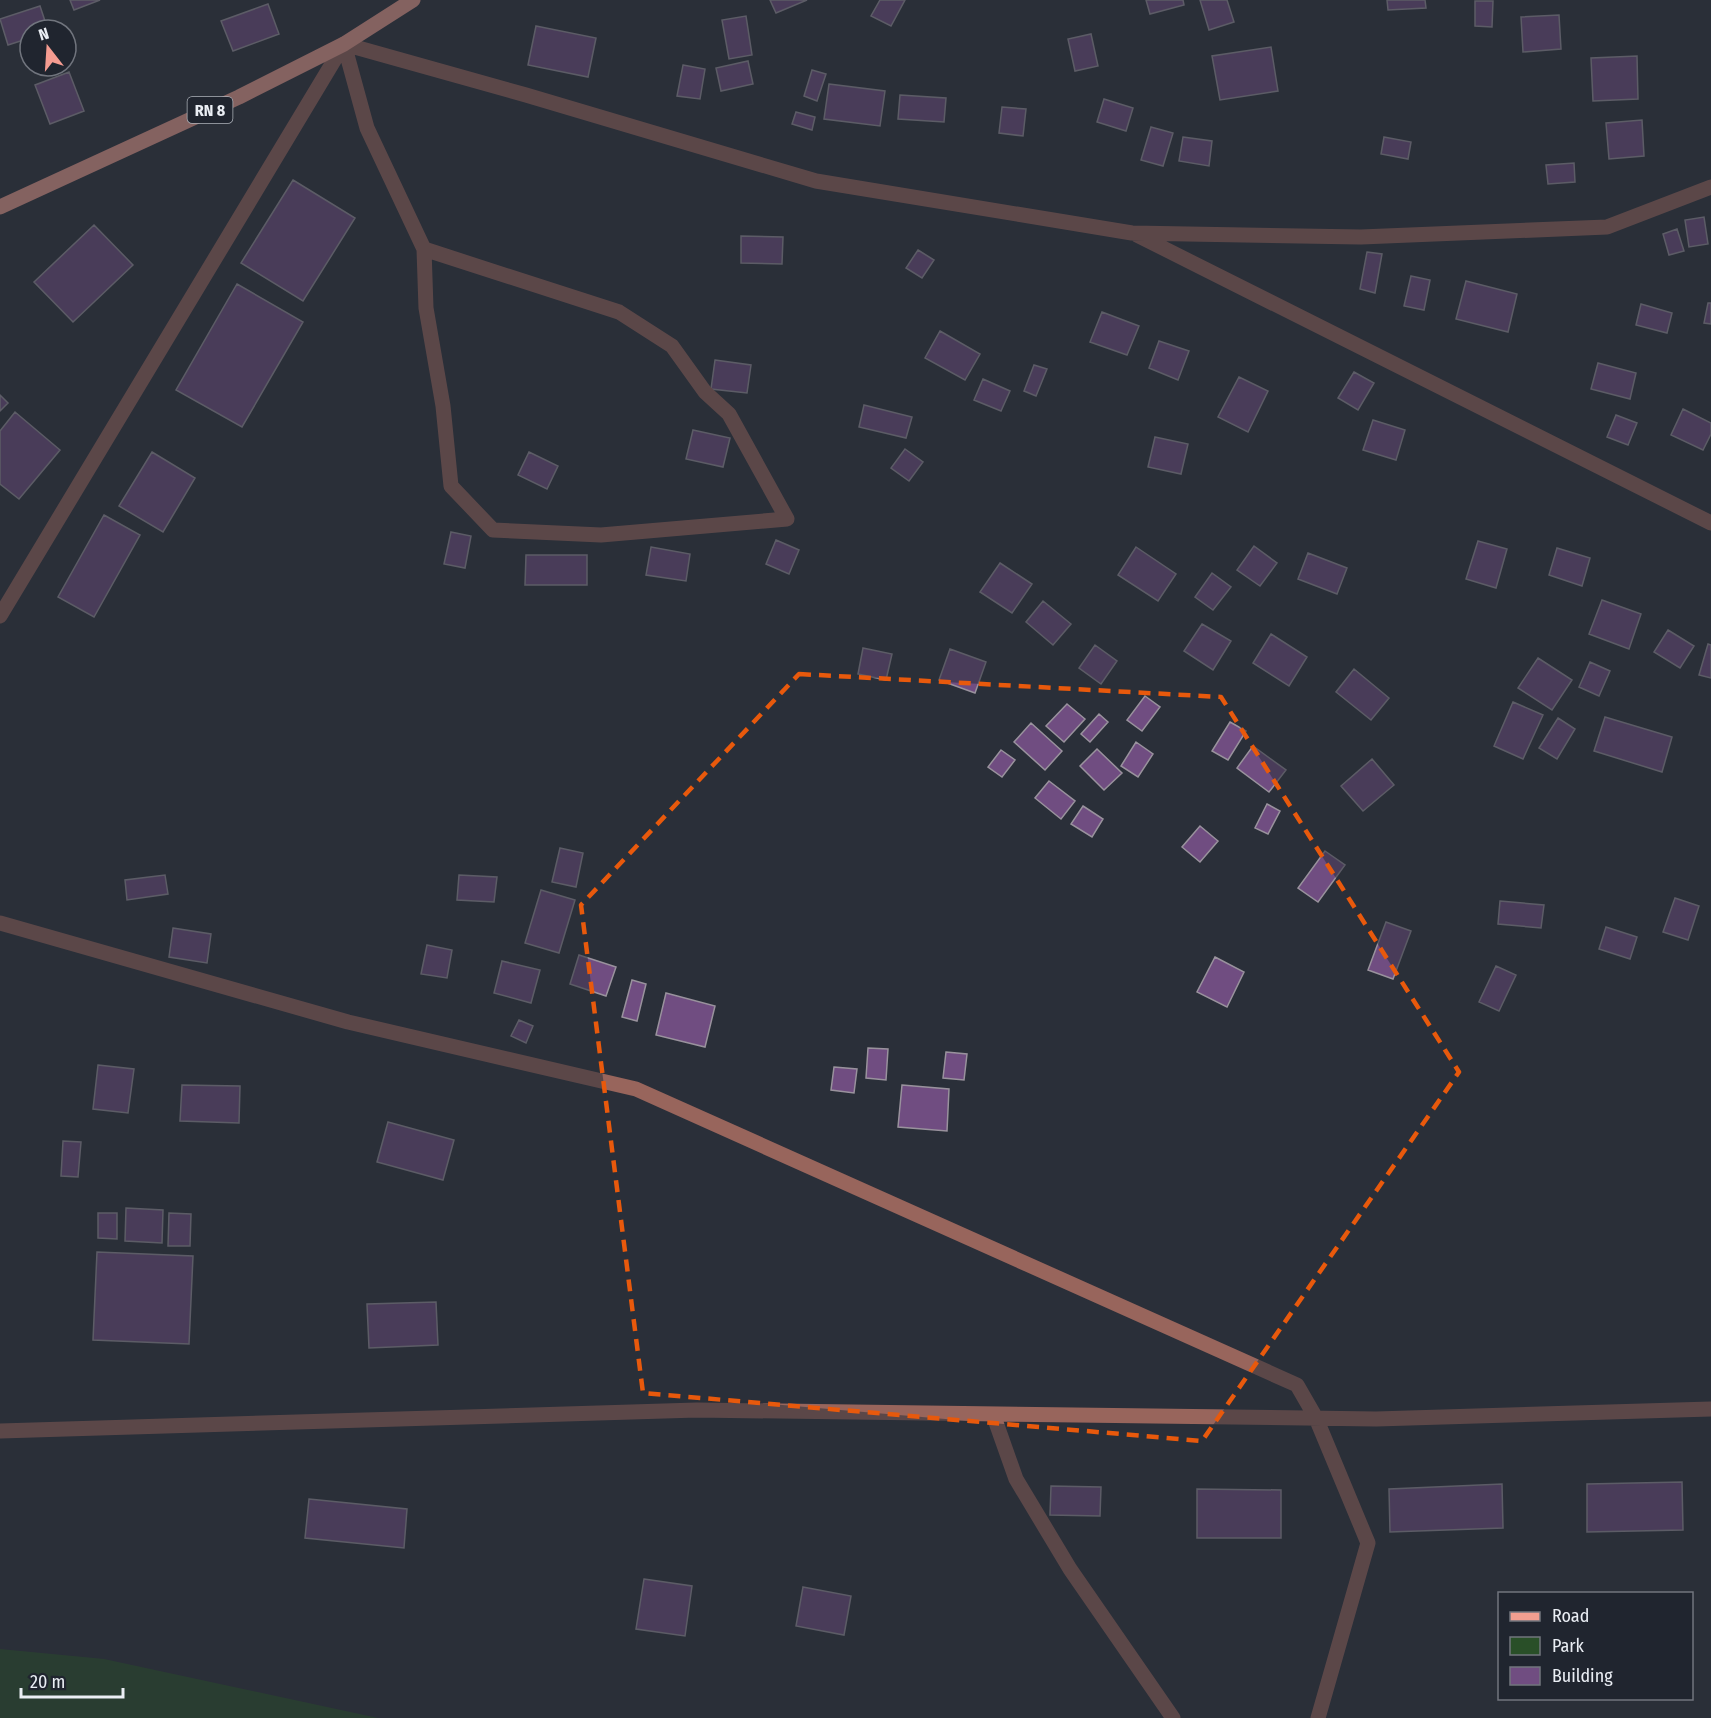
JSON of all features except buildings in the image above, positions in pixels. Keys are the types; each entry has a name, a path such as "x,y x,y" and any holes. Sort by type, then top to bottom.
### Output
{"main road":[{"name":"RN 8","path":"0,207 239,97 344,44 413,0"}],"street":[{"path":"344,44 816,181 1132,233 1361,237 1607,227 1711,187"},
{"path":"344,44 367,129 424,249 426,308 443,406 451,486 493,530 601,535 787,519 729,414 705,392 672,346 619,312 424,249"},
{"path":"0,616 344,44"},
{"path":"1132,233 1711,522"},
{"path":"0,923 348,1022 636,1089 1297,1385 1316,1418 1368,1543 1318,1718"},
{"path":"0,1431 697,1410 1376,1419 1711,1409"},
{"path":"993,1414 1016,1479 1070,1569 1173,1718"}],"highlighted area":[{"path":"799,674 1221,697 1459,1072 1202,1441 643,1393 581,905"}],"green space":[{"path":"0,1649 104,1659 378,1718 0,1718"}]}
